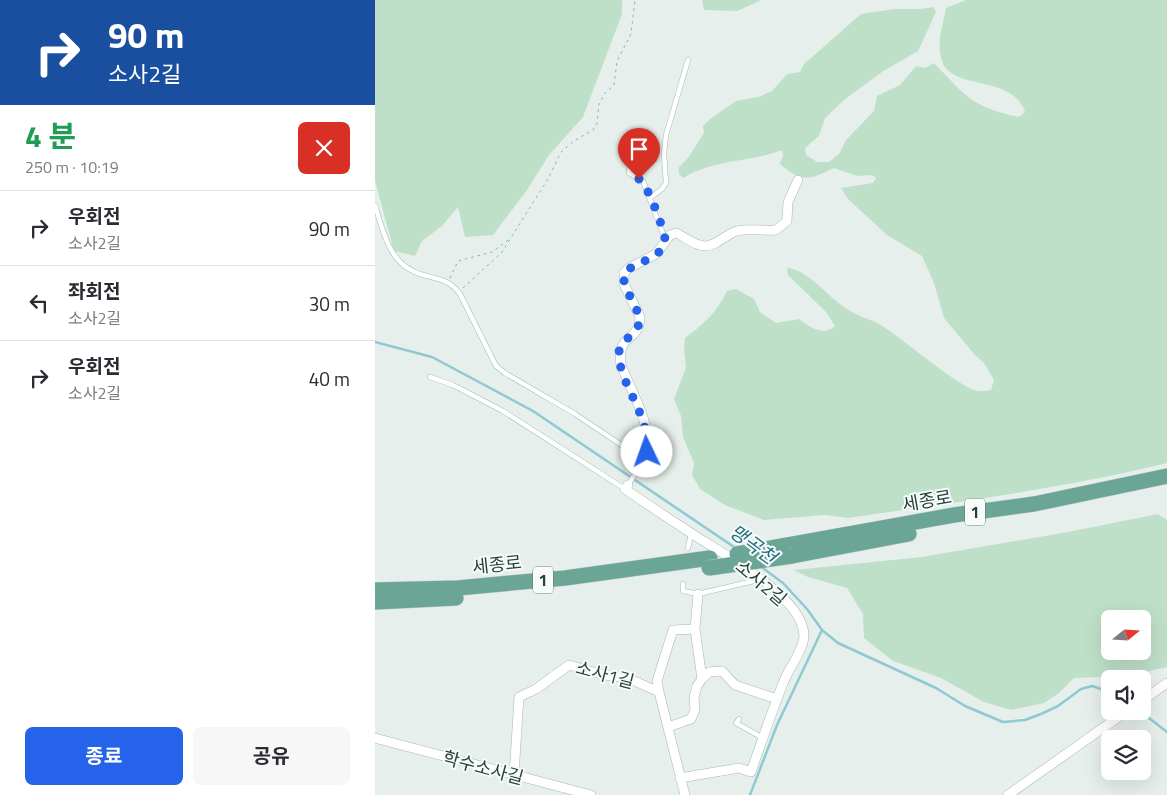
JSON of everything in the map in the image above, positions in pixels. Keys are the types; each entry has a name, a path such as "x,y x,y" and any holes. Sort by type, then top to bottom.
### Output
{"main road":[{"name":"세종로","path":"787,551 954,515 1034,504 1167,476"},
{"name":"세종로","path":"787,551 1035,513 1167,486"},
{"name":"1","path":"710,563 787,551"},
{"name":"세종로","path":"375,590 459,588 710,563"},
{"name":"세종로","path":"375,602 457,598 710,563"}],"street":[{"path":"643,462 647,452 648,435 621,365 620,355 621,345 638,328 640,317 623,278 629,268 661,250 665,239 676,233 698,246 711,246 737,231 749,229 777,230 787,221 788,202 798,180"},
{"name":"소사2길","path":"626,487 691,533 719,549 762,579 777,592 801,620 804,629 803,641 777,699 751,772 739,768 680,778"},
{"path":"698,594 695,629 698,663 702,679"},
{"name":"소사1길","path":"685,795 657,681 673,630 695,629"},
{"name":"소사1길","path":"514,776 519,697 569,664 604,675 628,678 659,692"},
{"path":"668,727 691,719 695,710 694,697 697,686 709,672 722,671 735,685 777,699"},
{"path":"1151,694 1165,684"},
{"path":"1008,795 1115,720"},
{"name":"학수소사길","path":"375,738 591,795"}],"lane":[{"path":"650,198 662,189 666,183 664,153 666,135 688,60"},
{"path":"630,163 629,173 643,181 665,239"},
{"path":"375,206 386,243 394,256 405,267 448,282 458,292 496,366 505,374 575,414 643,462 626,487 503,411 453,385 430,378"},
{"path":"688,548 691,533"},
{"path":"683,584 683,591 698,594 762,579"},
{"path":"739,719 736,723 763,738"}],"path":[{"path":"458,292 502,252 548,179 561,152 574,141 593,130 597,123 599,104 605,93 614,85 617,61 631,34 635,0"},
{"path":"448,282 458,261 492,252 509,240"}],"green space":[{"path":"375,0 622,0 622,14 583,117 549,155 527,190 493,235 465,237 458,207 442,226 422,241 415,256 394,251 375,181"},
{"path":"702,0 762,0 737,11 704,10"},
{"path":"966,0 1167,0 1167,463 1048,488 848,518 825,515 764,520 725,505 700,489 692,475 694,463 683,437 681,416 674,399 686,368 685,338 709,317 727,291 736,289 754,299 760,312 776,323 799,319 821,331 826,331 835,326 826,312 788,275 787,268 794,269 808,277 844,307 881,325 971,389 979,391 991,390 994,380 984,363 944,318 934,283 922,256 887,235 848,199 841,188 873,183 876,178 872,175 857,176 834,168 812,177 800,177 780,164 783,155 782,150 708,167 683,178 679,174 679,167 688,158 704,133 703,126 710,119 736,101 758,97 772,91 787,74 800,72 804,64 861,14 894,9 933,7 936,12 918,51 882,72 844,100 825,118 819,136 805,148 806,155 817,162 829,162 839,154 846,140 874,111 877,96 900,85 916,66 925,68 934,63 971,99 990,109 1019,117 1025,112 1018,100 1008,92 957,76 948,70 942,61 940,41 946,8"},
{"path":"1158,514 1167,520 1167,667 1151,671 1101,670 1101,677 1074,678 1059,693 1044,703 1011,710 984,702 941,678 893,661 864,638 863,614 847,588 808,577 794,570 922,557 1068,532"}],"waterway":[{"name":"맹곡천","path":"375,342 432,357 533,411 737,549"},
{"name":"맹곡천","path":"760,566 783,583 807,609 822,630 838,643 936,688 965,706 1003,722 1025,720 1041,714 1058,706 1081,689 1092,686 1101,689"},
{"path":"750,795 777,725 822,630"},
{"name":"맹곡천","path":"1151,720 1167,732"}],"route":[{"path":"639,179 643,181 648,192 665,239 661,250 629,268 624,273 624,284 637,309 640,323 634,334 621,345 619,350 621,365 645,424 648,435 647,452"}]}
